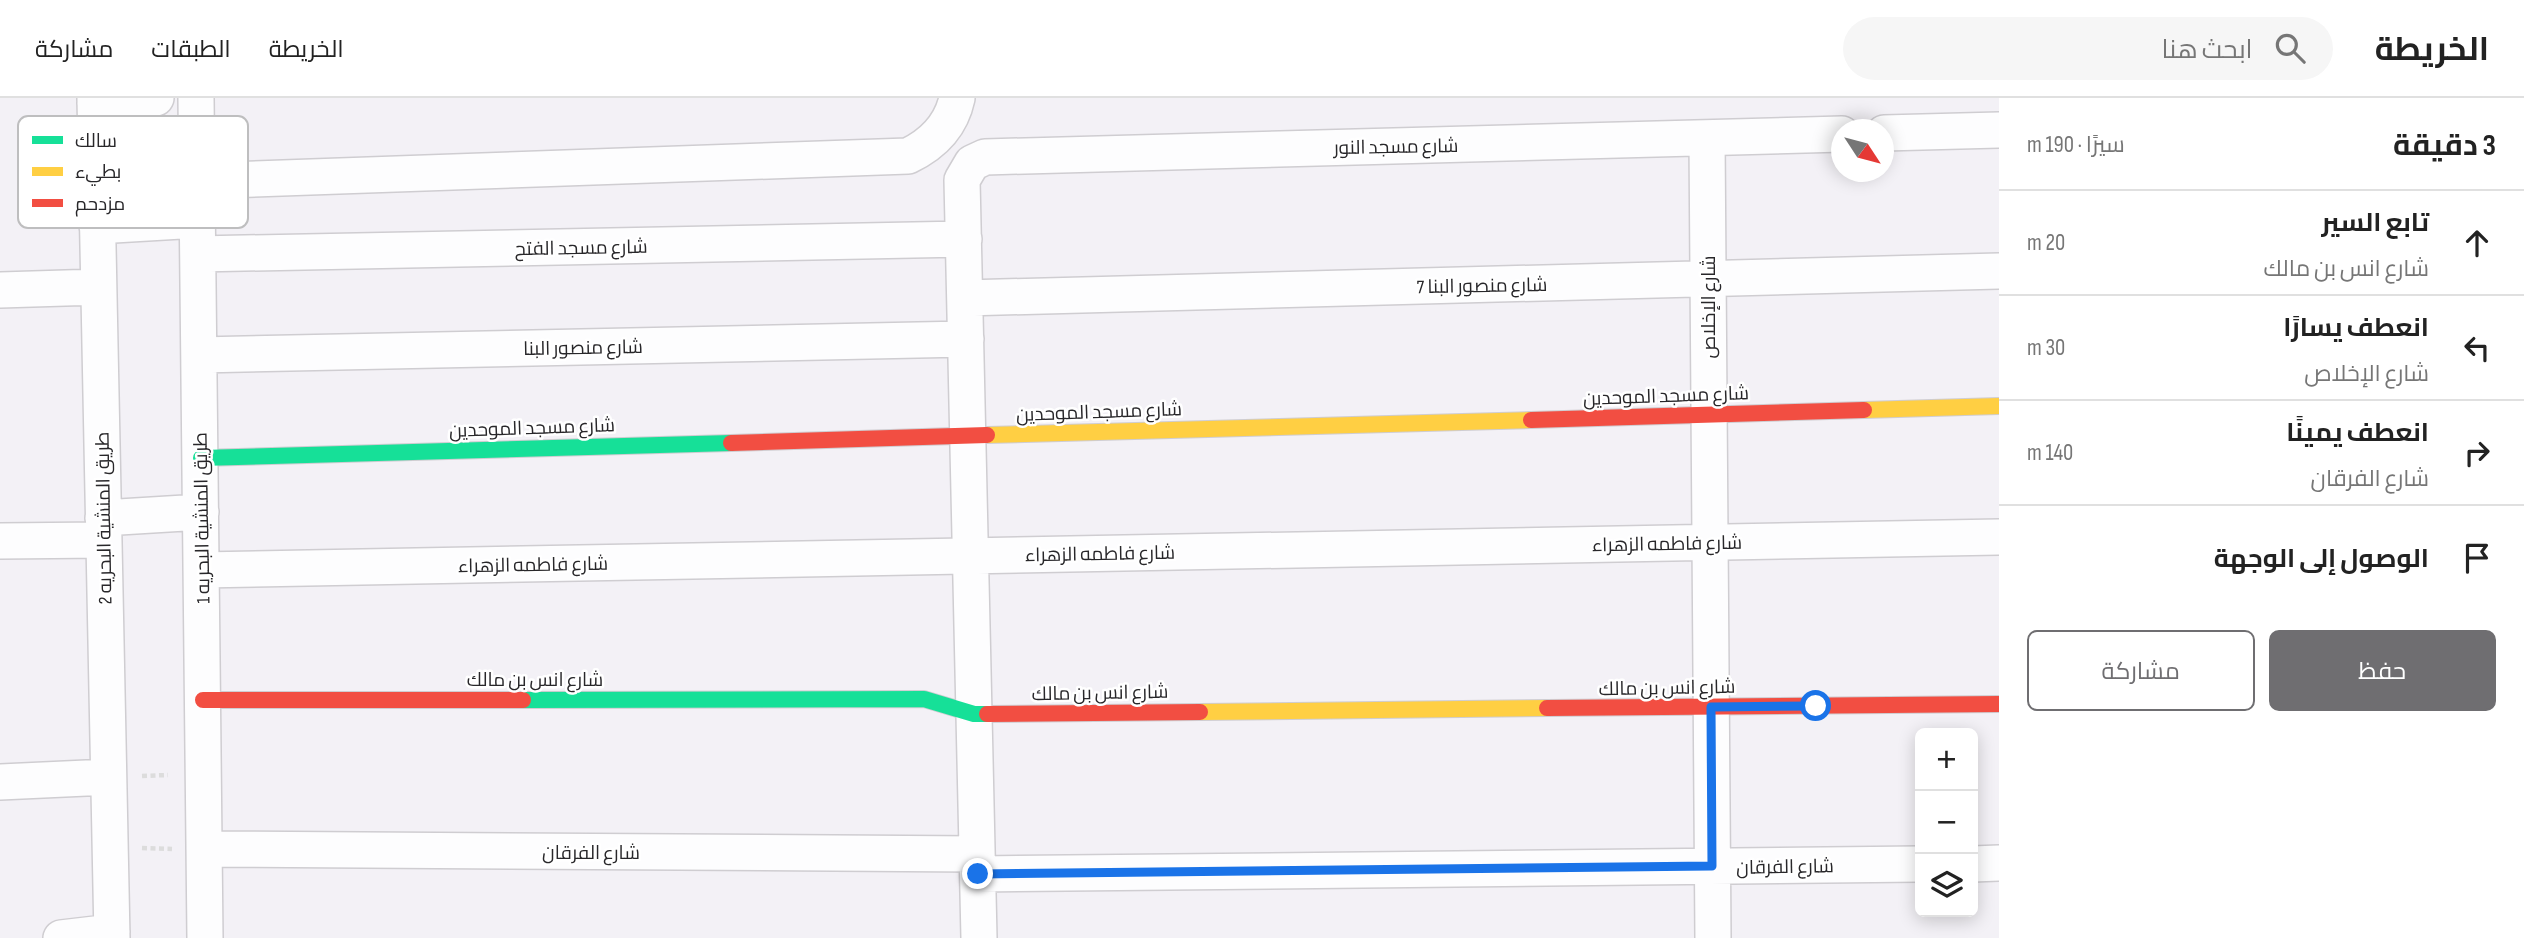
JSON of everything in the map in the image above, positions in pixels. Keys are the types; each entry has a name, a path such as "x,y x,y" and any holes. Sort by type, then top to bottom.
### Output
{"street":[{"path":"95,100 156,98"},
{"name":"طريق المنشية البحريه 1","path":"196,98 196,116"},
{"path":"248,179 908,156 934,140 947,124 957,98"},
{"path":"1894,133 1999,130"},
{"name":"شارع مسجد النور","path":"964,239 962,180 972,163 985,157 1831,134"},
{"name":"شارع الإخلاص","path":"1707,138 1713,938"},
{"name":"طريق المنشية البحريه 2","path":"97,228 112,935"},
{"name":"طريق المنشية البحريه 1","path":"198,228 205,938"},
{"path":"964,239 979,938"},
{"name":"شارع مسجد الفتح","path":"198,254 964,239"},
{"name":"شارع منصور البنا 7","path":"965,298 1999,271"},
{"path":"0,290 98,287"},
{"name":"شارع منصور البنا","path":"199,355 966,339"},
{"name":"شارع مسجد الموحدين","path":"201,458 1999,406"},
{"path":"0,541 103,529 201,512"},
{"name":"شارع فاطمه الزهراء","path":"201,570 1999,537"},
{"name":"شارع انس بن مالك","path":"203,701 925,699 974,714 1999,704"},
{"path":"0,782 108,777"},
{"name":"شارع الفرقان","path":"204,849 977,864 1915,864"},
{"path":"1978,864 1999,863"},
{"path":"61,938 112,935"}],"path":[{"path":"108,777 204,773"},
{"path":"110,848 204,849"}],"traffic: fast":[{"path":"201,458 731,443"},
{"path":"523,700 924,699 974,714 987,714"}],"traffic: slow":[{"path":"1864,410 1999,406"},
{"path":"987,435 1531,420"},
{"path":"1200,712 1547,708"}],"traffic: jam":[{"path":"1531,420 1864,410"},
{"path":"731,443 987,435"},
{"path":"203,700 523,700"},
{"path":"1547,708 1999,704"},
{"path":"987,714 1200,712"}],"route":[{"path":"978,874 1712,866 1711,707 1816,706"}]}
